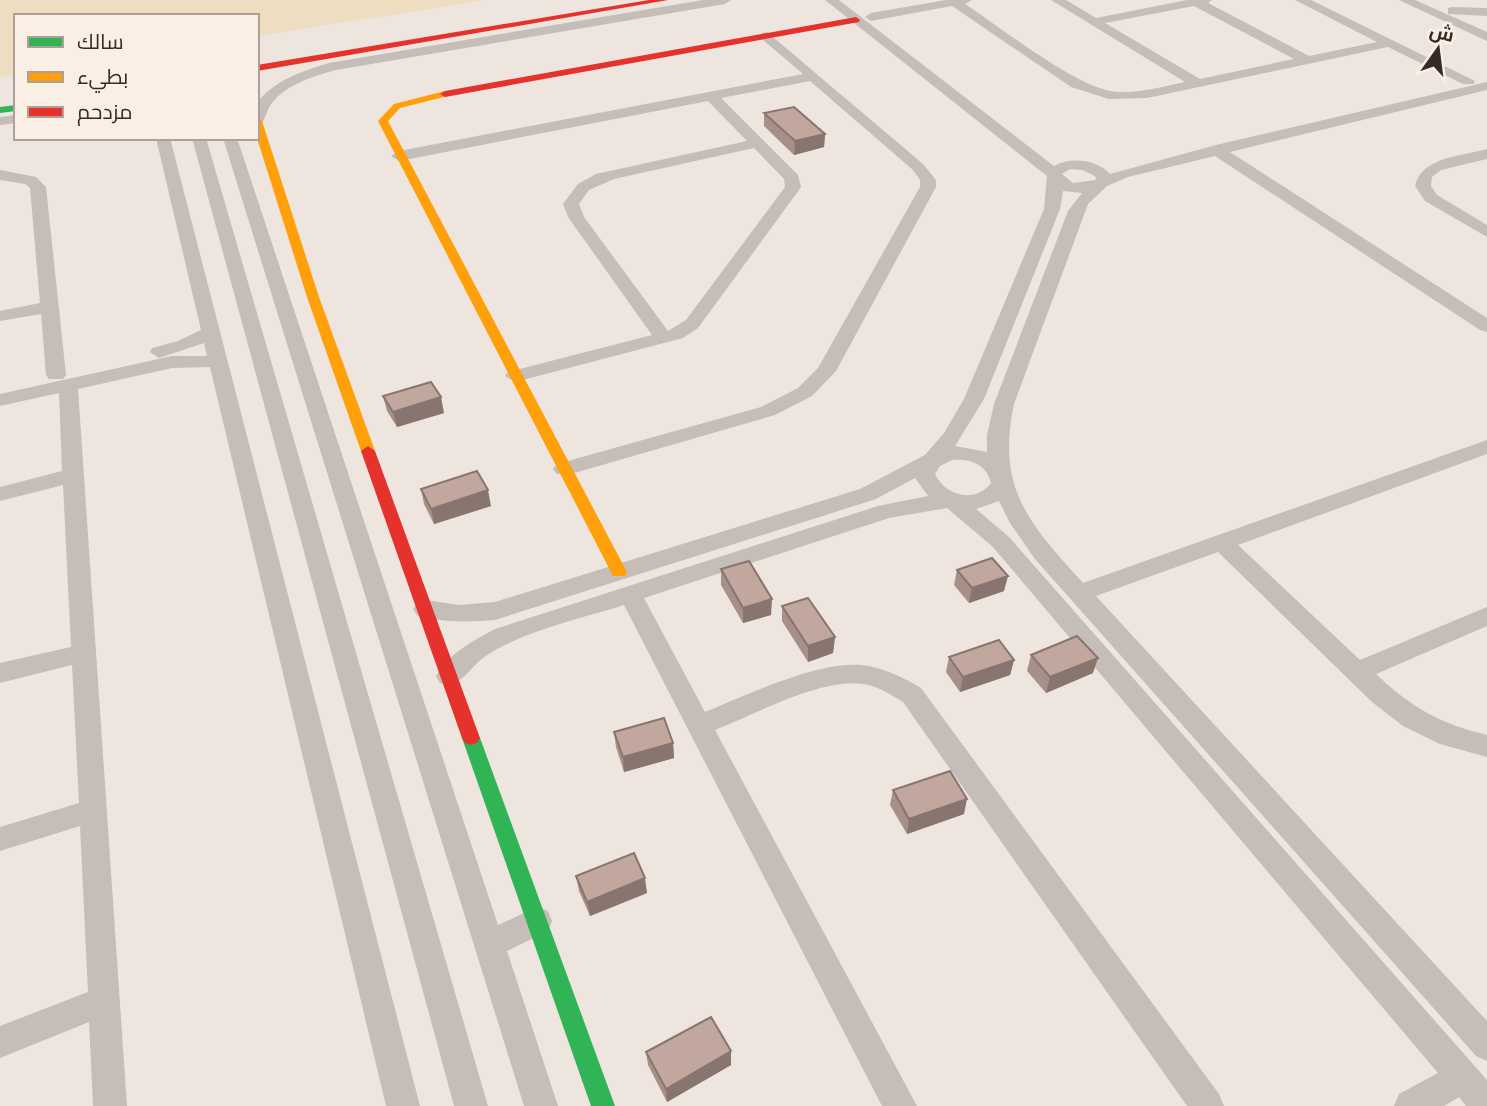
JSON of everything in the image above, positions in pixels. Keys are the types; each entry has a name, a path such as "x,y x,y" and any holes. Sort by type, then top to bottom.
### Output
{"street":[{"path":"259,54 587,0"},
{"path":"259,68 664,0"},
{"path":"259,116 265,102 279,90 298,79 334,66 725,0"},
{"path":"831,0 863,18 1047,149 1079,165 1097,170 1105,178 1076,211 1004,404 997,435 1000,476 994,495 964,502 939,495 926,481 924,474 953,436 974,399 1052,208 1055,198 1054,176 1063,166 1079,165 1122,163 1482,84"},
{"path":"848,0 863,18 1030,153 1054,176 1075,188 1102,183 1124,173 1482,84"},
{"path":"1057,0 1197,83"},
{"path":"1301,0 1482,84"},
{"path":"1405,0 1487,37"},
{"path":"1427,0 1487,27"},
{"path":"900,1106 383,121 397,106 413,100 960,1 1076,84 1090,91 1129,96 1390,43"},
{"path":"1093,22 1201,1 1306,60"},
{"path":"1452,11 1487,12"},
{"path":"564,469 768,411 805,392 827,371 926,192 928,180 918,167 767,36"},
{"path":"399,156 813,76"},
{"path":"515,376 685,329 697,319 793,187 792,178 711,96"},
{"path":"259,127 335,359 603,1106"},
{"path":"164,140 193,182 247,309 471,1106"},
{"path":"199,140 193,182 212,332 403,1106"},
{"path":"231,140 541,1106"},
{"path":"663,337 576,217 571,204 574,195 597,179 616,173 758,143"},
{"path":"1216,150 1483,320"},
{"path":"1486,155 1436,167 1425,175 1423,186 1432,198 1487,232"},
{"path":"0,175 30,180 38,187 49,307 62,380 73,475 110,1106"},
{"path":"247,309 282,301"},
{"path":"0,316 49,307"},
{"path":"0,400 169,350 212,332"},
{"path":"0,387 196,359 219,361"},
{"path":"304,369 335,359"},
{"path":"1079,593 1487,447"},
{"path":"449,676 473,652 504,635 624,583 868,494 933,459 956,453 981,457 1000,476 1029,535 1487,1045"},
{"path":"0,494 73,475"},
{"path":"425,609 459,614 495,611 624,583 901,506 952,500 1001,542 1487,1105"},
{"path":"1221,542 1357,672 1412,719 1449,737 1487,746"},
{"path":"1357,672 1487,616"},
{"path":"0,673 83,653"},
{"path":"699,725 828,677 857,674 887,680 912,695 1207,1106"},
{"path":"0,839 93,810"},
{"path":"489,945 537,921"},
{"path":"0,1042 104,1001"},
{"path":"1411,1106 1463,1077"}],"sand":[{"path":"0,0 487,0 259,36 259,14 14,14 14,75 0,77"}],"building":[{"path":"794,107 825,134 795,141 764,113"},
{"path":"431,382 441,397 393,412 383,396"},
{"path":"477,471 488,490 431,509 421,489"},
{"path":"992,558 1008,576 972,588 957,570"},
{"path":"749,561 772,599 743,608 721,569"},
{"path":"808,598 835,637 808,646 782,606"},
{"path":"1077,636 1098,658 1050,677 1031,655"},
{"path":"999,640 1014,660 963,677 949,657"},
{"path":"664,718 673,743 623,757 614,732"},
{"path":"950,771 967,799 909,819 893,790"},
{"path":"634,853 645,878 587,902 576,876"},
{"path":"711,1017 731,1051 666,1089 646,1052"}],"traffic: fast":[{"path":"0,110 14,108"},
{"path":"471,738 603,1106"}],"traffic: slow":[{"path":"445,94 397,106 383,121 619,572"},
{"path":"259,127 313,297 368,451"}],"traffic: jam":[{"path":"259,68 664,0"},
{"path":"445,94 856,20"},
{"path":"368,451 471,738"}]}
